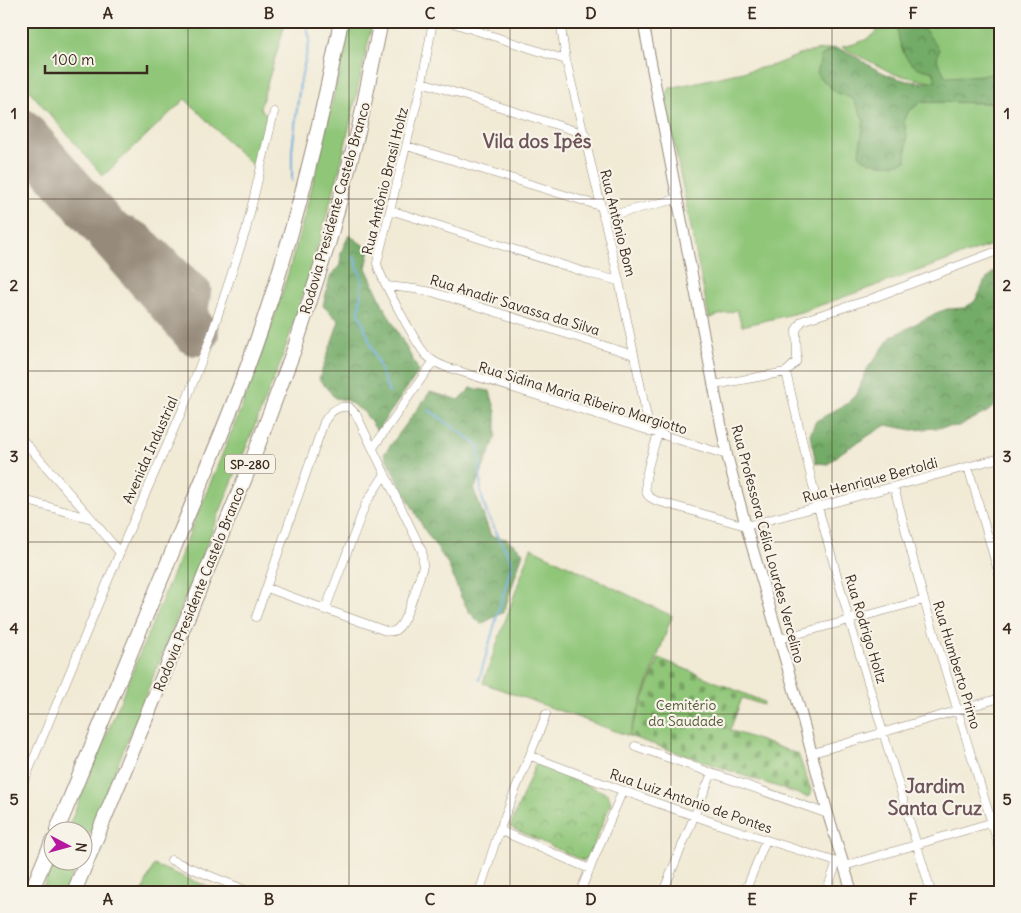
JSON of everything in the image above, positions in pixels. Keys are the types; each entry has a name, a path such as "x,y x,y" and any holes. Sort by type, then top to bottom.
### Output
{"highway":[{"name":"SP-280","path":"61,820 220,436 256,344 301,198 341,21"},
{"name":"Rodovia Presidente Castelo Branco","path":"74,892 248,469 295,347 329,241 355,145 382,21"},
{"path":"85,892 117,789"},
{"path":"31,892 42,866"}],"main road":[{"name":"Rua Professora Célia Lourdes Vercelino","path":"643,21 727,455 807,739 813,753 841,864 852,892"}],"street":[{"name":"Rua Antônio Brasil Holtz","path":"433,21 422,82 377,263 380,273 422,349 433,362"},
{"path":"447,21 566,60"},
{"name":"Rua Antônio Bom","path":"560,21 566,60 619,281 634,355 654,433"},
{"path":"422,82 584,134"},
{"name":"Avenida Industrial","path":"21,789 23,780 184,404 211,336 246,230 274,112"},
{"path":"407,146 600,206"},
{"path":"603,217 677,199"},
{"path":"390,210 591,274 619,281"},
{"path":"714,385 786,372 796,362 795,335 802,321 868,300 992,253"},
{"name":"Rua Anadir Savassa da Silva","path":"387,286 432,292 634,355"},
{"path":"373,448 433,362"},
{"name":"Rua Sidina Maria Ribeiro Margiotto","path":"433,362 727,455"},
{"name":"Rua Rodrigo Holtz","path":"786,372 818,507 931,892"},
{"path":"256,618 324,422 337,408 346,406 352,408 419,545 423,559 421,573 407,613 400,627 396,630 386,631 267,588"},
{"path":"654,433 647,474 646,490 648,496 657,501 746,526"},
{"path":"21,438 120,553"},
{"name":"Rua Henrique Bertoldi","path":"746,526 1000,458"},
{"path":"968,467 1000,578"},
{"path":"325,610 366,503 385,474"},
{"name":"Rua Humberto Primo","path":"894,487 924,600 1000,850"},
{"path":"21,499 92,519"},
{"path":"779,639 924,600"},
{"path":"813,753 1000,698"},
{"path":"478,892 488,868 499,830 531,756 546,714"},
{"path":"635,746 828,814"},
{"name":"Rua Luiz Antonio de Pontes","path":"531,756 622,792 841,864"},
{"path":"663,892 712,773"},
{"path":"580,892 622,792"},
{"path":"826,892 841,864 1000,820"},
{"path":"499,830 590,869"},
{"path":"745,892 766,840"},
{"path":"171,860 250,892"}],"green space":[{"path":"21,21 286,21 260,108 267,115 256,169 185,99 103,176 21,81"},
{"path":"349,21 373,21 340,168 311,271 281,361 92,828 92,820 71,820 238,416 268,336 308,202"},
{"path":"884,21 1000,21 1000,81 925,81 894,74 842,47 855,44 871,36"},
{"path":"905,22 925,30 939,49 937,60 946,77 986,75 1000,71 1000,103 921,102 908,112 904,123 907,135 906,161 894,164 875,163 863,158 859,154 864,120 853,99 836,92 817,75 821,56 834,48 850,53 872,67 895,77 919,82 936,81 933,72 915,66 909,62 904,53 897,27"},
{"path":"834,48 821,56 836,92 853,99 864,120 863,132 907,135 904,123 908,112 921,102 1000,103 1000,242 801,312 742,326 737,310 709,318 665,98 670,88 774,65 804,53"},
{"path":"349,235 370,250 366,268 383,305 419,371 377,431 364,412 346,400 335,398 319,379 339,321 323,306 330,277 340,265 341,252"},
{"path":"1000,265 1000,401 987,412 959,426 912,430 886,425 842,452 828,464 816,463 810,434 816,421 846,404 857,394 867,369 891,337 936,313 947,309 964,308 974,302 984,282"},
{"path":"471,388 490,391 496,412 496,437 474,490 491,536 507,539 523,552 504,612 481,624 470,613 461,597 448,564 424,529 384,454 430,392 459,400"},
{"path":"531,548 672,616 629,736 483,683"},
{"name":"Cemitério da Saudade","path":"659,658 764,702 763,705 742,698 730,730 798,754 811,790 811,795 807,797 629,736"},
{"path":"536,763 608,794 611,803 589,856 583,861 510,827"},
{"path":"154,865 222,892 142,892"},
{"path":"50,870 74,870 65,892 41,892"}],"waterway":[{"path":"292,181 292,151 300,83 310,39 305,21"},
{"path":"354,257 362,280 359,313 389,393"},
{"path":"428,409 479,446 481,494 487,514 512,563 479,680"}],"taxiway":[{"path":"93,214 117,221 142,233 202,289 196,333"},
{"path":"151,241 153,283"}],"runway":[{"path":"21,131 196,333"}],"district":[{"name":"Vila dos Ipês","path":"537,141"},
{"name":"Jardim Santa Cruz","path":"935,797"}]}
